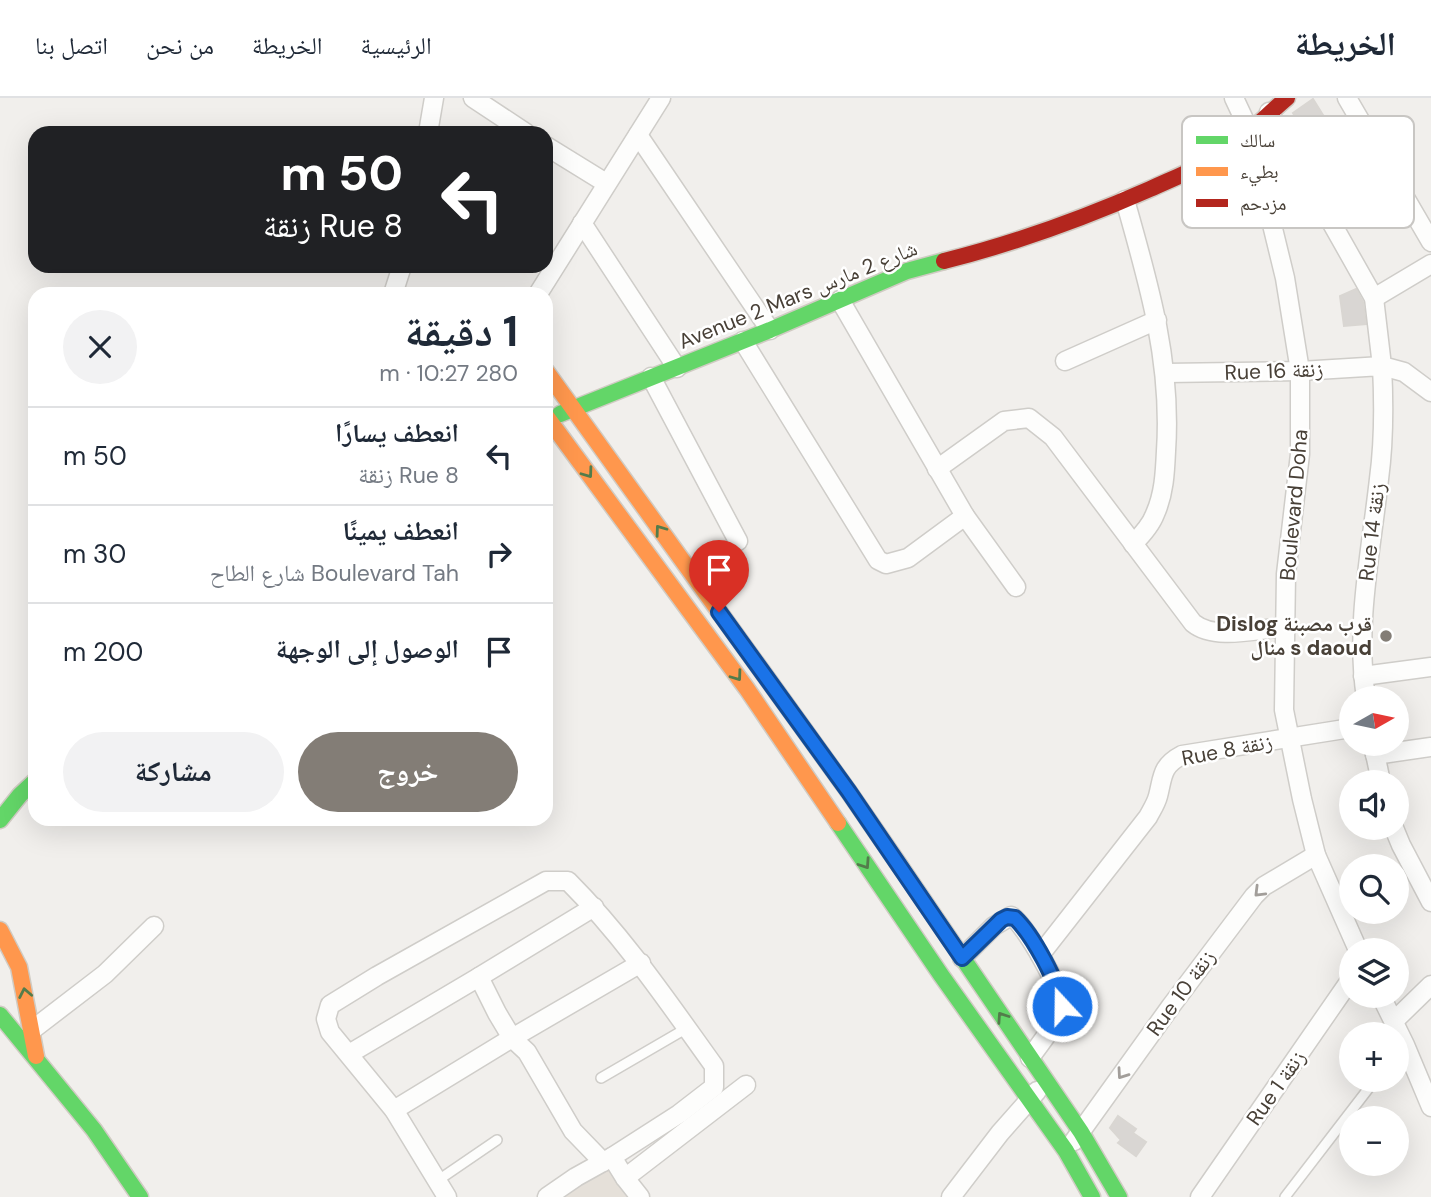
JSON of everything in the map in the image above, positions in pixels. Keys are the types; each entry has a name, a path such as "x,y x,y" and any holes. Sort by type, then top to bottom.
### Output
{"street":[{"path":"429,126 434,98"},
{"path":"473,98 515,126"},
{"path":"553,270 661,98"},
{"name":"Boulevard Doha","path":"1234,98 1242,116"},
{"name":"Avenue 2 Mars شارع 2 مارس","path":"1265,116 1287,98"},
{"path":"1347,98 1358,116"},
{"path":"1269,112 1271,116"},
{"path":"638,135 770,330"},
{"path":"553,150 606,183"},
{"name":"Avenue 2 Mars شارع 2 مارس","path":"553,415 677,368 929,264 1001,247 1125,201 1182,175"},
{"path":"1125,201 1157,320 1166,373 1167,440 1164,485 1155,515 1133,544"},
{"path":"1414,213 1431,242"},
{"path":"582,223 677,368"},
{"name":"Boulevard Doha","path":"1273,228 1285,278 1300,371 1300,454 1286,574 1284,710 1316,855 1352,938"},
{"path":"1334,228 1374,298 1431,264"},
{"name":"Rue 14 زنقة","path":"1364,686 1363,607 1380,476 1383,409 1382,366 1374,298"},
{"path":"840,300 965,516 1016,587"},
{"path":"1065,361 1157,320"},
{"path":"743,341 878,560 886,564 908,558 965,516"},
{"path":"1382,366 1405,372 1431,392"},
{"name":"Rue 16 زنقة","path":"1166,373 1300,371 1382,366"},
{"path":"651,377 738,541"},
{"path":"553,381 849,792 1081,1132 1119,1197"},
{"path":"937,469 1004,421 1029,418 1053,437 1183,610 1203,631 1216,633 1284,627"},
{"path":"553,426 747,689 941,975 1066,1152 1091,1197"},
{"path":"1363,676 1431,667"},
{"name":"Rue 8 زنقة","path":"1040,955 1148,817 1157,797 1162,772 1171,762 1182,755 1339,731"},
{"path":"1409,748 1431,747"},
{"path":"0,820 28,788"},
{"path":"0,806 20,795"},
{"path":"1399,840 1431,902"},
{"name":"Rue 10 زنقة","path":"1066,1152 1254,896 1264,886 1316,855"},
{"path":"447,1197 394,1110 330,1032 326,1018 331,1005 377,976 546,881 568,881 642,963 714,1066 714,1087 678,1114 547,1197"},
{"path":"349,1054 594,907"},
{"path":"962,958 994,926 1011,916 1020,922 1040,955 1058,991 1062,1006 1030,1058"},
{"path":"32,1030 105,974 154,926"},
{"path":"0,930 19,967 37,1060"},
{"path":"394,1110 642,963"},
{"path":"480,977 512,1038 527,1052 573,1131 607,1160 640,1197"},
{"path":"1387,1008 1394,1021 1431,985"},
{"name":"Rue 1 زنقة","path":"1200,1197 1339,996"},
{"path":"0,1015 94,1129 140,1197"},
{"path":"1409,1065 1431,1107"},
{"path":"951,1197 1000,1133 1046,1081"},
{"path":"625,1178 746,1085"}],"lane":[{"path":"601,1078 687,1028"},
{"path":"1285,1197 1367,1092"},
{"path":"437,1181 497,1140"}],"shaded area":[{"path":"607,1161 634,1197 557,1197"}],"building":[{"path":"1313,99 1324,116 1295,116 1293,113"},
{"path":"1356,289 1363,302 1366,324 1344,326 1340,296"},
{"path":"1118,1116 1136,1129 1133,1133 1146,1142 1136,1156 1118,1143 1121,1140 1110,1128"}],"traffic: fast":[{"path":"560,414 770,330 907,271 944,261"},
{"path":"0,820 28,788"},
{"path":"838,823 941,975 1066,1151 1092,1197"},
{"path":"900,866 1081,1132 1119,1197"},
{"path":"0,1015 94,1130 140,1197"}],"traffic: slow":[{"path":"553,381 900,866"},
{"path":"553,426 747,689 838,823"},
{"path":"0,930 19,967 36,1056"}],"traffic: jam":[{"path":"1267,116 1287,98"},
{"path":"944,261 1074,220 1182,174"}],"place":[{"name":"Dislog قرب مصبنة منال s daoud","path":"1386,636"}],"route":[{"path":"719,612 849,792 962,958 1001,920 1011,916 1020,922 1040,955 1058,991 1062,1006"}]}
